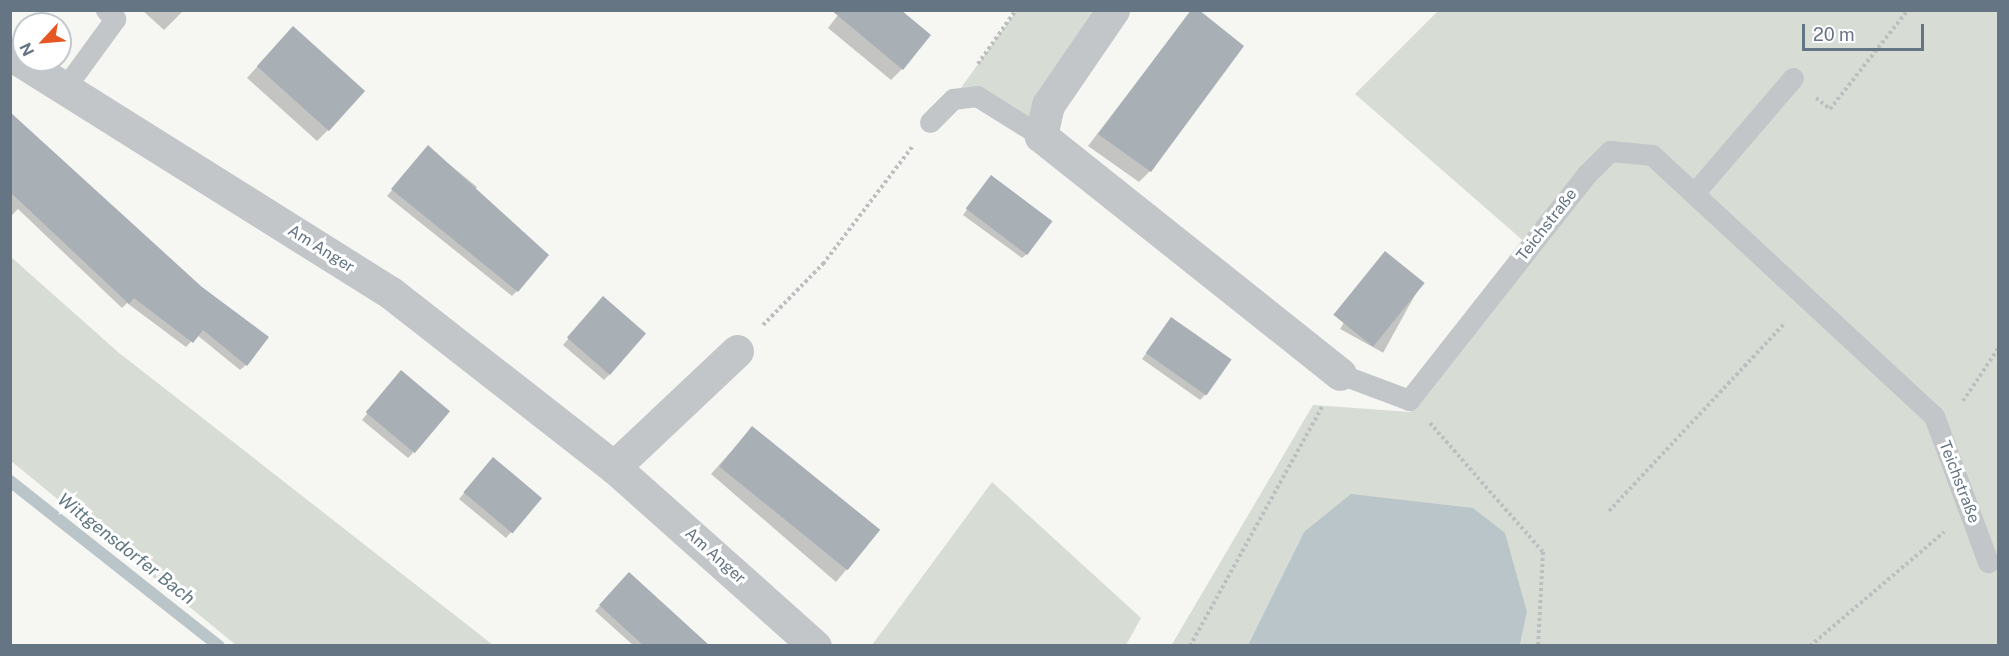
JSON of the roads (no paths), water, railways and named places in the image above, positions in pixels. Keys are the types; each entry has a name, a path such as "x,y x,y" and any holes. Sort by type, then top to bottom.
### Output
{"street":[{"path":"1113,10 1048,105 1041,136 1340,374"},
{"name":"Am Anger","path":"10,54 391,293 614,467 815,645"},
{"path":"614,467 737,351"}],"lane":[{"path":"64,89 115,19 106,10"},
{"path":"1696,191 1793,78"},
{"path":"930,122 953,99 977,96 1041,136"},
{"name":"Teichstraße","path":"1340,374 1409,400 1610,151 1652,155 1696,191 1934,416 1988,562"}],"waterway":[{"name":"Wittgensdorfer Bach","path":"10,481 219,646"}]}
